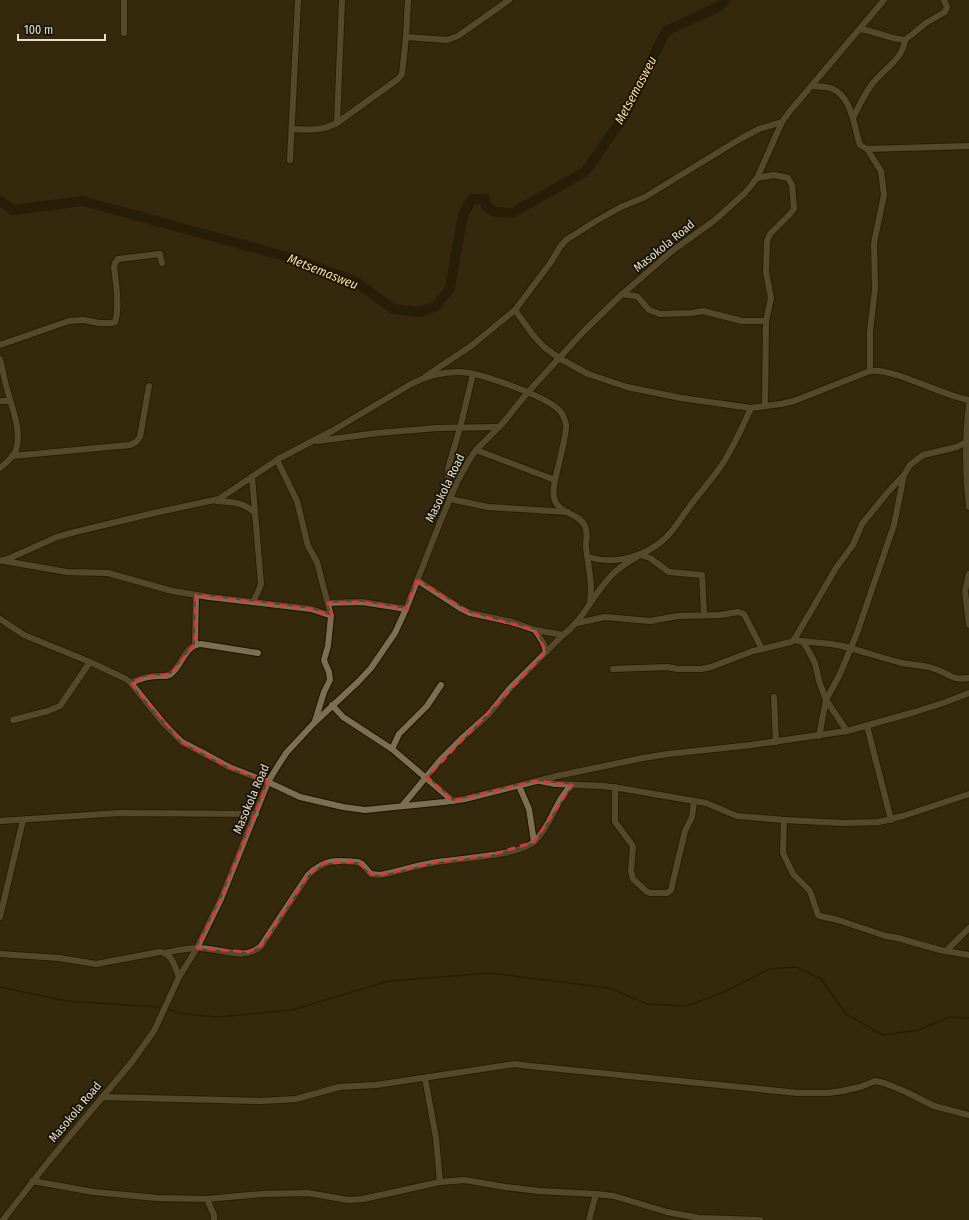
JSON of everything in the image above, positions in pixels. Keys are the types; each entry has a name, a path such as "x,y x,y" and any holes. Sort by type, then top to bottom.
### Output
{"street":[{"path":"124,0 124,33"},
{"path":"290,160 298,0"},
{"path":"337,123 342,0"},
{"path":"292,129 324,129 337,123 401,76 406,37 408,0"},
{"path":"406,37 447,40 458,36 509,0"},
{"name":"Masokola Road","path":"3,1220 32,1181 131,1063 161,1017 179,977 196,948 221,899 268,782 287,752 314,723 371,668 395,633 450,499 468,462 476,450 499,427 528,392 583,332 622,294 672,251 715,220 745,192 757,178 782,122 884,0"},
{"path":"853,118 869,88 898,59 904,48 905,40 926,23 945,12 947,7 944,0"},
{"path":"860,29 905,40"},
{"path":"811,86 833,89 846,100 853,118 859,142 867,149 881,171 884,195 874,244 875,288 870,331 870,372"},
{"path":"1,561 56,537 154,513 216,500 296,448 312,442 424,377 471,346 515,310 566,240 620,207 645,197 740,139 759,129 782,122"},
{"path":"867,149 969,146"},
{"path":"757,178 774,175 788,178 792,185 794,209 770,234 767,241 766,272 770,298 766,321 765,406"},
{"path":"0,345 69,321 84,320 99,323 112,323 116,318 117,300 114,267 118,259 160,254 162,264"},
{"path":"622,294 638,297 649,310 660,314 692,313 703,311 742,321 766,321"},
{"path":"515,310 533,335 544,347 559,358 588,374 627,387 681,398 751,408 781,404 794,401 870,372 878,371 900,377 969,402 966,442 969,507"},
{"path":"0,359 6,388 14,410 16,432 16,449 12,456 0,468"},
{"path":"424,377 457,372 473,374 528,392 561,412 567,428 555,480 554,501 561,508 579,517 587,530 591,587 590,602"},
{"path":"473,374 460,428 449,465 450,499 488,507 568,512"},
{"path":"12,456 130,445 136,442 140,437 149,386"},
{"path":"0,401 10,401"},
{"path":"402,806 442,758 489,714 511,687 577,623 590,602 610,577 618,569 658,545 675,527 724,460 751,408"},
{"path":"312,442 378,432 499,427"},
{"path":"613,669 667,667 678,669 711,667 762,648 792,642 836,568 853,545 862,524 904,475 910,465 923,455 954,448 966,442"},
{"path":"954,448 960,450 966,455"},
{"path":"476,450 555,480"},
{"path":"277,460 297,501 308,546 317,562 331,616 328,646 324,660 329,672 330,680 324,692 314,723"},
{"path":"819,736 826,700 840,674 865,611 894,525 904,475"},
{"path":"252,477 261,584 253,602"},
{"path":"216,500 244,505 249,507 254,513"},
{"path":"588,557 610,561 640,555 650,558 669,572 702,575 704,614"},
{"path":"1,561 67,572 108,573 172,591 311,609 331,616"},
{"path":"969,574 965,591 969,625"},
{"path":"417,580 470,613 512,622 535,630 563,635"},
{"path":"195,644 196,595"},
{"path":"328,603 362,602 406,609"},
{"path":"577,623 605,617 650,621 678,616 704,614 720,615 741,612 747,618 762,648"},
{"path":"0,619 24,635 40,643 90,662 131,683 164,724 182,742 229,767 268,782 300,797 343,807 365,810 454,800 643,758 776,742 847,731 946,702 969,693"},
{"path":"535,630 542,640 546,652"},
{"path":"794,640 803,642 824,642 902,663 932,668 959,680 969,678"},
{"path":"803,642 815,663 826,700 847,731"},
{"path":"131,683 145,677 171,674 190,648 195,644 258,653"},
{"path":"13,720 48,711 60,706 90,662"},
{"path":"392,749 399,734 427,706 441,684"},
{"path":"774,697 776,742"},
{"path":"332,706 343,717 392,749 454,800"},
{"path":"867,726 892,820"},
{"path":"536,781 572,785 615,787 706,803 737,816 784,820 866,823 892,820 969,794"},
{"path":"0,954 59,958 96,964 160,952 165,953 196,948 236,953 257,950 308,875 316,867 324,863 358,862 362,864 371,874 380,875 437,862 491,855 519,849 534,842 540,836 562,796 572,785"},
{"path":"519,786 529,809 534,842"},
{"path":"615,787 615,822 632,846 631,876 650,893 667,893 671,890 685,831 692,817 694,801"},
{"path":"0,821 120,813 256,814"},
{"path":"0,917 23,820"},
{"path":"784,820 783,853 793,874 810,891 820,916 838,920 872,932 946,951 969,955"},
{"path":"946,951 969,928"},
{"path":"165,953 169,956 179,977"},
{"path":"102,1097 261,1101 296,1099 340,1087 376,1085 515,1064 798,1093 842,1092 875,1082 884,1083 934,1106 969,1115"},
{"path":"425,1078 436,1138 440,1182"},
{"path":"32,1181 94,1192 157,1198 208,1199 262,1194 308,1193 348,1200 363,1199 440,1182 465,1180 532,1190 614,1196 684,1216 699,1218 760,1220"},
{"path":"589,1220 596,1194"},
{"path":"208,1199 214,1215 214,1220"}],"highlighted area":[{"path":"417,580 470,613 535,630 546,652 427,777 453,801 536,781 572,785 534,842 491,855 437,862 380,875 371,874 358,862 324,863 308,875 261,946 248,952 197,948 221,899 268,782 229,767 182,742 131,683 145,677 171,674 195,644 196,595 311,609 332,616 328,603 362,602 406,609"}],"waterway":[{"name":"Metsemasweu","path":"0,201 13,210 83,201 292,258 355,281 393,309 420,312 436,306 450,288 463,215 472,199 485,199 486,207 496,212 512,213 585,172 626,113 666,31 720,6 725,0"},
{"path":"166,1009 184,1014 218,1017 292,1010 389,981 491,973 609,988 648,1004 687,1006 724,992 769,969 796,967 821,979 846,1014 883,1035 918,1030 950,1017 969,1018"},
{"path":"0,987 67,1001 162,1008"}]}
